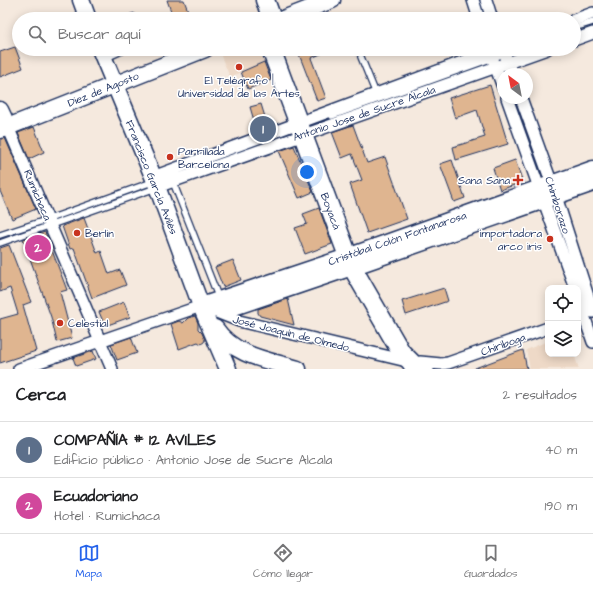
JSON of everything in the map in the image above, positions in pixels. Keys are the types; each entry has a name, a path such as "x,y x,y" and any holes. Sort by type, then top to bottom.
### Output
{"main road":[{"name":"Boyacá","path":"274,56 306,127 356,260 411,347 413,366"},
{"name":"Boyacá","path":"285,56 306,127"}],"street":[{"path":"81,0 85,12"},
{"path":"301,12 332,0"},
{"path":"473,0 477,12"},
{"path":"486,0 490,12"},
{"path":"581,17 593,13"},
{"path":"581,37 593,33"},
{"name":"Francisco García Avilés","path":"103,56 155,182 201,306"},
{"name":"Diez de Agosto","path":"4,128 187,56"},
{"name":"Antonio Jose de Sucre Alcala","path":"155,182 494,56"},
{"name":"Antonio Jose de Sucre Alcala","path":"155,182 173,182 306,127 376,94 494,56"},
{"path":"497,56 499,68"},
{"path":"498,56 507,68"},
{"name":"Chimborazo","path":"510,104 548,192 593,312"},
{"name":"Chimborazo","path":"523,104 573,285"},
{"name":"Rumichaca","path":"0,110 4,128 50,222 112,369"},
{"name":"Cristóbal Colón Fontanarosa","path":"201,306 231,308 356,260 548,192 593,169"},
{"name":"Cristóbal Colón Fontanarosa","path":"548,192 593,183"},
{"name":"Cristóbal Colón Fontanarosa","path":"26,368 201,306 356,260"},
{"path":"201,306 228,369"},
{"name":"José Joaquín de Olmedo","path":"201,306 239,321 428,369"},
{"name":"José Joaquín de Olmedo","path":"201,306 221,337 232,346 256,357 298,369"},
{"path":"581,307 593,342"},
{"name":"Chiriboga","path":"413,366 448,363 545,329"}],"lane":[{"path":"258,0 263,10"},
{"path":"581,26 593,22"},
{"name":"Boyacá","path":"279,56 306,127"},
{"path":"361,57 376,94"},
{"name":"Antonio Jose de Sucre Alcala","path":"0,243 50,222 155,182"},
{"path":"173,182 220,300"},
{"name":"Antonio Jose de Sucre Alcala","path":"0,235 50,222"}],"shaded area":[{"name":"El Telégrafo | Universidad de las Artes","path":"221,56 262,56 264,62 230,77"},
{"path":"545,342 545,357 575,357 579,369 530,369 526,350"}],"building":[{"path":"167,0 184,0 188,11 171,12"},
{"path":"12,48 12,56 18,56 23,68 0,77 0,52"},
{"path":"300,56 316,56 311,58 326,98 317,101"},
{"path":"264,62 271,80 248,89 241,72"},
{"path":"490,85 508,144 456,160 453,147 485,137 477,110 455,118 449,98"},
{"path":"261,104 268,127 257,131 250,107"},
{"path":"353,125 367,163 385,157 407,219 367,233 350,184 362,180 352,154 342,158 332,132"},
{"path":"34,127 44,152 29,159 18,133"},
{"path":"5,138 36,209 12,219 0,191 0,139"},
{"path":"294,146 313,192 299,198 279,151"},
{"path":"452,160 465,198 454,202 440,164"},
{"path":"515,160 523,182 500,190 493,168"},
{"path":"319,208 332,244 305,254 295,228 307,224 303,214"},
{"path":"84,218 97,253 101,251 109,274 120,270 126,285 92,298 74,248 70,249 62,226"},
{"path":"45,232 67,290 60,292 72,338 57,342 51,317 23,239"},
{"path":"9,245 31,302 23,305 36,351 0,363 0,319 18,314 10,288 0,292 0,248"},
{"path":"233,260 241,280 223,287 215,267"},
{"path":"444,288 448,301 406,315 402,301"},
{"path":"288,299 294,325 260,316 258,313 258,309"},
{"path":"124,302 130,317 105,326 99,312"},
{"path":"195,316 198,323 198,329 202,333 205,340 201,344 198,342 179,349 171,324 179,321 183,323 188,318"},
{"path":"131,337 137,353 117,360 111,344"},
{"path":"523,350 527,369 475,369 475,368"},
{"path":"93,351 96,359 76,366 73,358"}],"place":[{"name":"El Telégrafo | Universidad de las Artes","path":"239,67"},
{"name":"COMPAÑÍA # 12 AVILES","path":"263,129"},
{"name":"Parrillada Barcelona","path":"170,157"},
{"name":"Sana Sana","path":"518,180"},
{"name":"Berlin","path":"77,233"},
{"name":"importadora arco iris","path":"550,239"},
{"name":"Ecuadoriano","path":"38,248"},
{"name":"Celestial","path":"60,323"}]}
